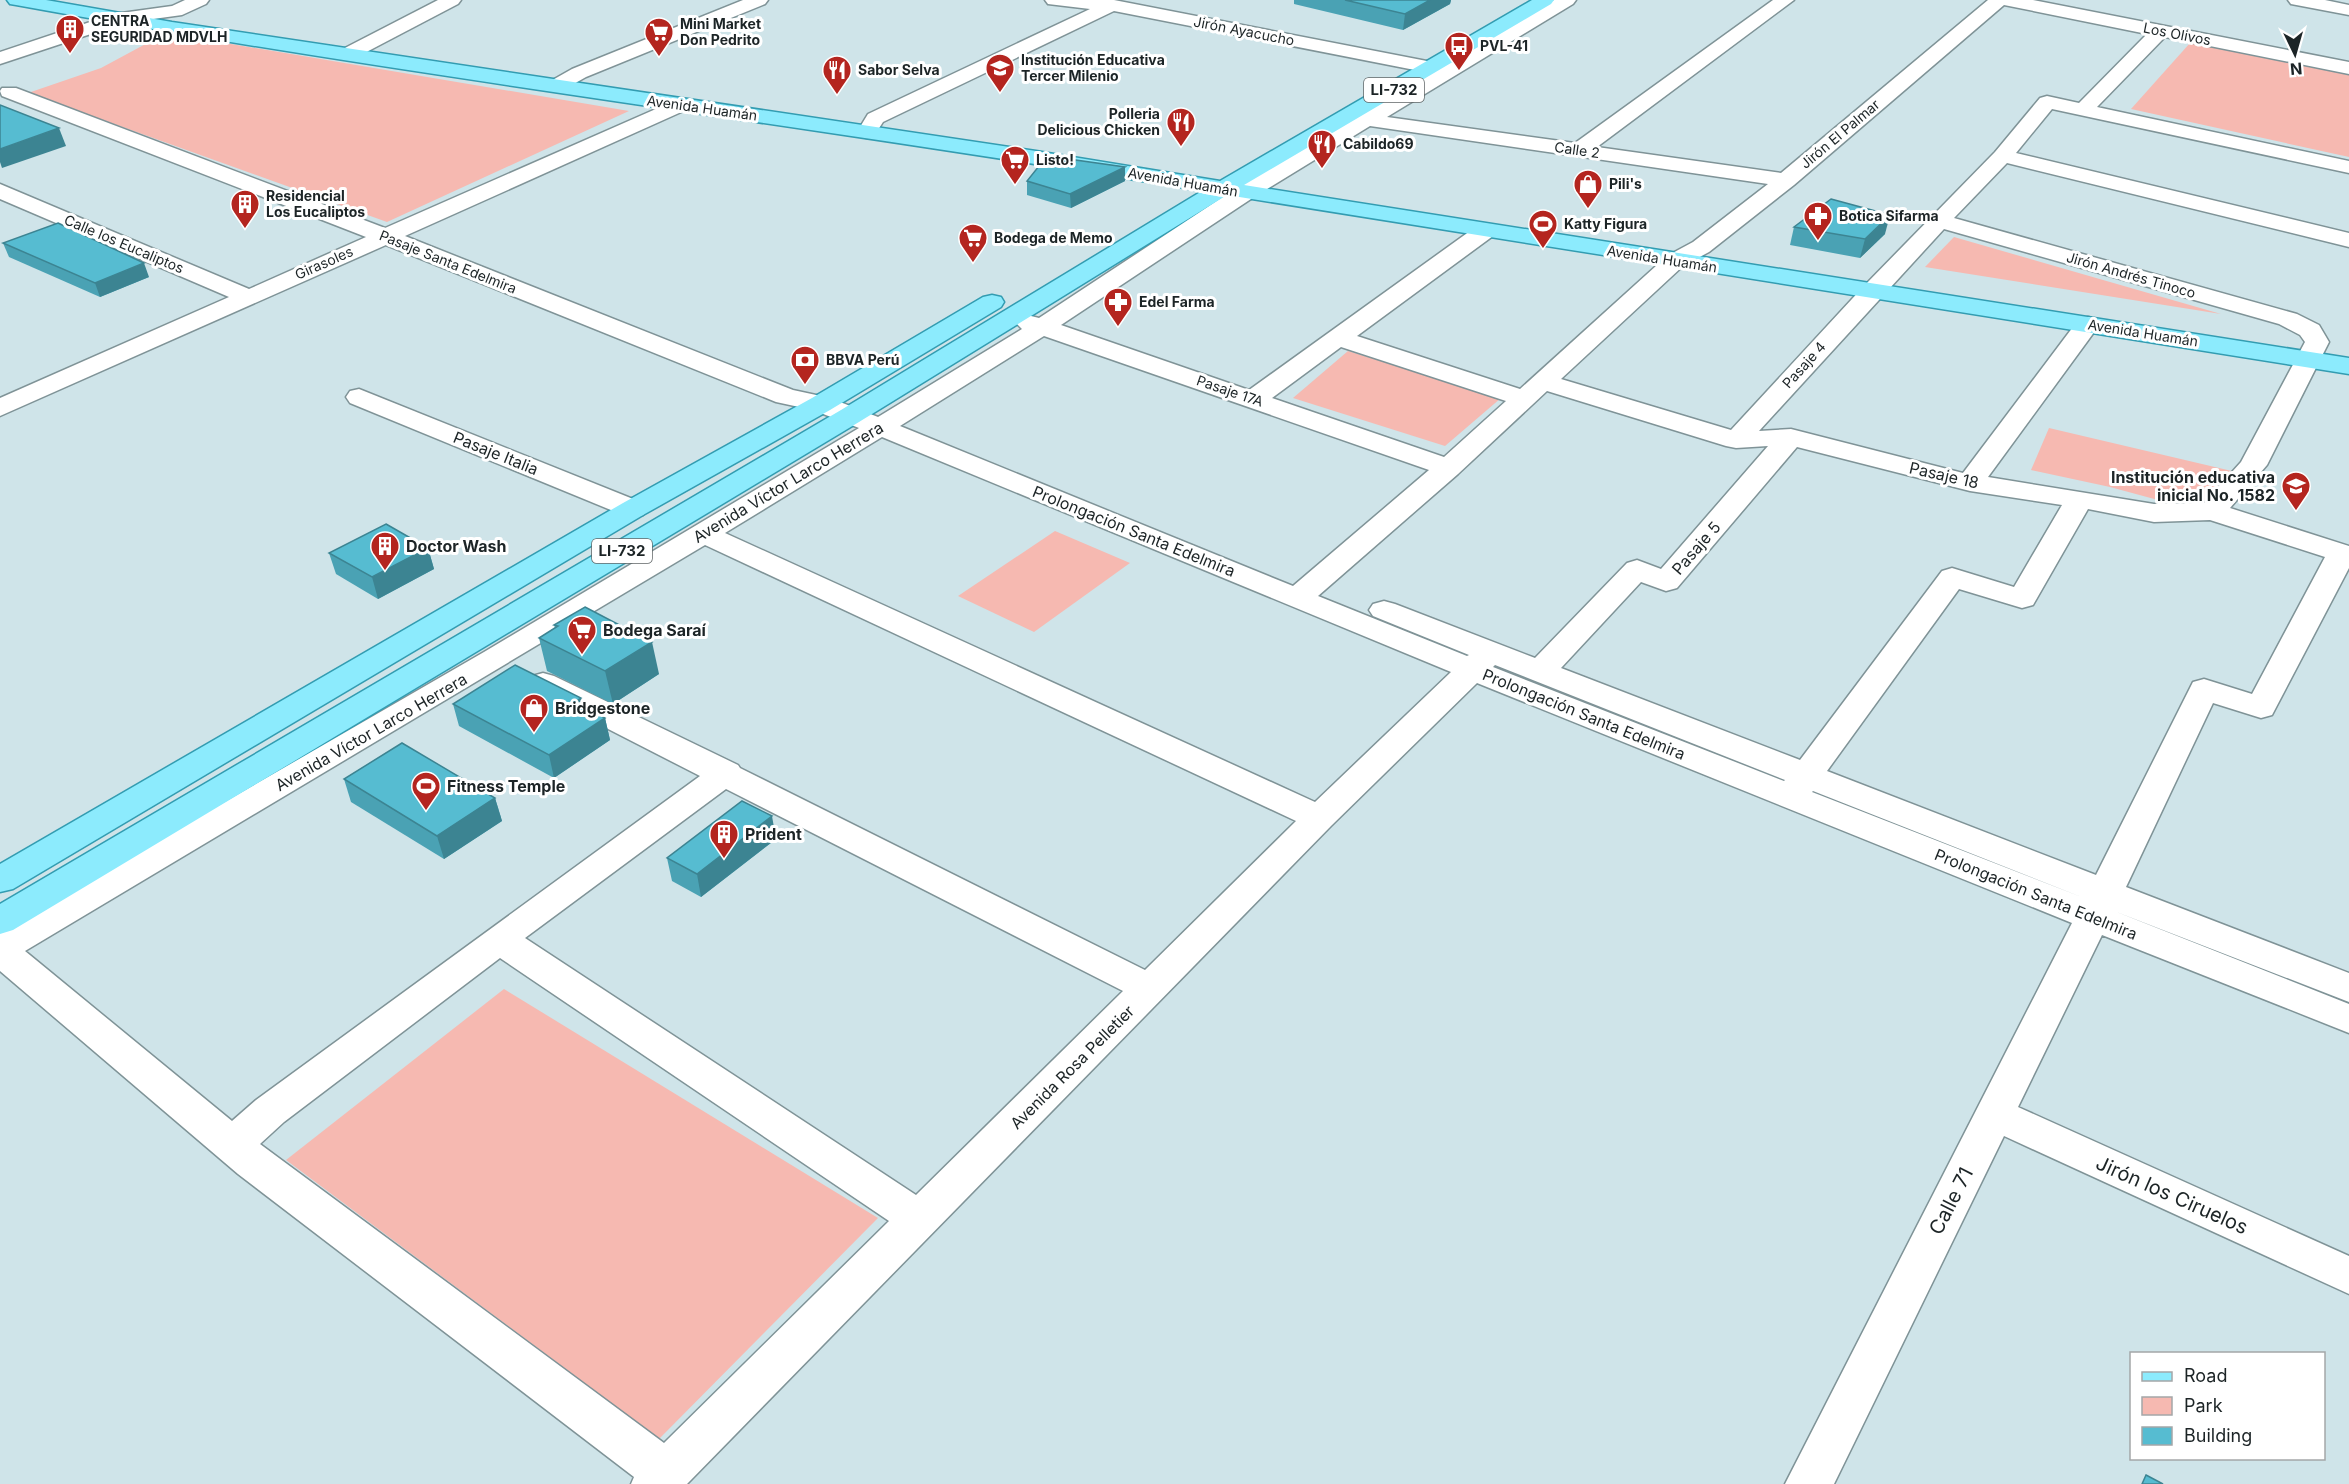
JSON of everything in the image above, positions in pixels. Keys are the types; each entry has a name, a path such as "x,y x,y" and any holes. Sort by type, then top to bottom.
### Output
{"main road":[{"name":"Avenida Huamán","path":"16,0 681,105 871,125"},
{"name":"Avenida Huamán","path":"105,0 579,73 871,125 1227,181 1701,247 2088,324 2312,350 2349,346"},
{"name":"Avenida Víctor Larco Herrera","path":"0,921 480,652 1011,316 1152,233 1227,181 1432,68 1545,0"},
{"name":"LI-732","path":"1369,79 1428,44"},
{"name":"Avenida Huamán","path":"1227,181 1485,231 1675,261 1880,284 2312,350 2349,366"},
{"name":"Avenida Víctor Larco Herrera","path":"0,880 633,509 859,411 1027,280 1125,224 1227,181"},
{"path":"1125,224 1152,233"},
{"path":"1027,280 1055,290"}],"street":[{"path":"0,58 121,18 176,11 200,0"},
{"path":"348,54 452,0"},
{"path":"556,86 579,73 759,0"},
{"name":"Jirón Ayacucho","path":"1054,0 1116,2 1432,68"},
{"name":"Avenida Víctor Larco Herrera","path":"0,950 480,652 702,533 859,411 1042,327 1227,181 1368,120 1567,0"},
{"path":"1579,150 1785,0"},
{"name":"Jirón El Palmar","path":"1675,261 1701,247 1786,180 2000,0"},
{"name":"Los Olivos","path":"2006,0 2349,68"},
{"path":"2297,0 2349,10"},
{"path":"871,125 1116,2"},
{"path":"2083,110 2161,30"},
{"name":"Pasaje Santa Edelmira","path":"9,92 384,236 785,396 859,411"},
{"name":"Pasaje 4","path":"1736,440 2002,156 2047,102 2083,110"},
{"name":"Girasoles","path":"0,408 681,105"},
{"path":"2083,110 2349,167"},
{"name":"Calle 2","path":"1368,120 1786,180"},
{"path":"2002,156 2349,240"},
{"name":"Calle los Eucaliptos","path":"0,190 248,297"},
{"name":"Jirón Andrés Tinoco","path":"1939,221 2288,319 2310,330 2312,350"},
{"path":"1254,399 1485,231"},
{"path":"1306,591 1448,468 1675,261"},
{"name":"Pasaje 17A","path":"1011,316 1448,468"},
{"path":"1970,483 2088,324"},
{"name":"Pasaje 18","path":"1338,338 1532,390 1736,440 1791,437 1970,483 2080,499 2154,513 2212,511 2345,554"},
{"path":"2212,511 2253,465 2312,350"},
{"path":"0,379 32,394"},
{"name":"Pasaje Italia","path":"359,397 633,509"},
{"name":"Prolongación Santa Edelmira","path":"859,411 2099,905 2349,1018"},
{"name":"Pasaje 5","path":"1540,670 1637,569 1666,582 1791,437"},
{"path":"1798,786 1952,577 2022,598 2080,499"},
{"path":"702,533 1319,818"},
{"name":"Calle 71","path":"1809,1484 2099,905 2204,689 2261,708 2345,554"},
{"path":"480,652 726,773 1149,988"},
{"name":"Prolongación Santa Edelmira","path":"1482,661 1540,670 1798,786"},
{"name":"Avenida Rosa Pelletier","path":"661,1479 1319,818 1482,661"},
{"path":"234,1144 270,1111 499,939 726,773"},
{"name":"Prolongación Santa Edelmira","path":"2099,905 2349,988"},
{"path":"499,939 921,1220"},
{"path":"0,950 253,1162 661,1479"},
{"name":"Jirón los Ciruelos","path":"1995,1114 2349,1275"}],"green space":[{"path":"166,33 629,111 387,222 28,93 101,68"},
{"path":"2190,43 2349,75 2349,157 2131,109"},
{"path":"1954,237 2221,314 1925,267"},
{"path":"1348,351 1501,398 1445,446 1293,398"},
{"path":"2049,428 2236,472 2203,503 2169,503 2110,487 2031,470"},
{"path":"1055,531 1130,563 1034,632 958,596"},
{"path":"504,989 878,1218 659,1439 286,1160"}],"building":[{"path":"1345,0 1430,0 1405,14"},
{"path":"0,105 59,128 0,149"},
{"path":"1047,156 1125,167 1070,194 1027,181"},
{"path":"1831,199 1890,215 1865,239 1794,227"},
{"path":"58,223 144,263 95,283 3,243"},
{"path":"386,524 428,548 372,577 329,553"},
{"path":"585,607 652,642 605,671 539,638 558,626 554,625"},
{"path":"515,665 581,698 575,702 605,718 549,755 453,704"},
{"path":"402,743 495,798 437,836 344,779"},
{"path":"742,801 772,816 697,874 667,858"},
{"path":"2146,1475 2163,1484 2142,1484"}],"place":[{"name":"CENTRA SEGURIDAD MDVLH","path":"70,54"},
{"name":"Mini Market Don Pedrito","path":"659,58"},
{"name":"PVL-41","path":"1459,72"},
{"name":"Institución Educativa Tercer Milenio","path":"1000,94"},
{"name":"Sabor Selva","path":"837,96"},
{"name":"Polleria Delicious Chicken","path":"1181,148"},
{"name":"Cabildo69","path":"1322,170"},
{"name":"Listo!","path":"1015,186"},
{"name":"Pili's","path":"1588,210"},
{"name":"Residencial Los Eucaliptos","path":"245,230"},
{"name":"Botica Sifarma","path":"1818,242"},
{"name":"Katty Figura","path":"1543,250"},
{"name":"Bodega de Memo","path":"973,264"},
{"name":"Edel Farma","path":"1118,328"},
{"name":"BBVA Perú","path":"805,386"},
{"name":"Institución educativa inicial No. 1582","path":"2296,512"},
{"name":"Doctor Wash","path":"385,572"},
{"name":"Bodega Saraí","path":"582,656"},
{"name":"Bridgestone","path":"534,734"},
{"name":"Fitness Temple","path":"426,812"},
{"name":"Prident","path":"724,860"}]}
